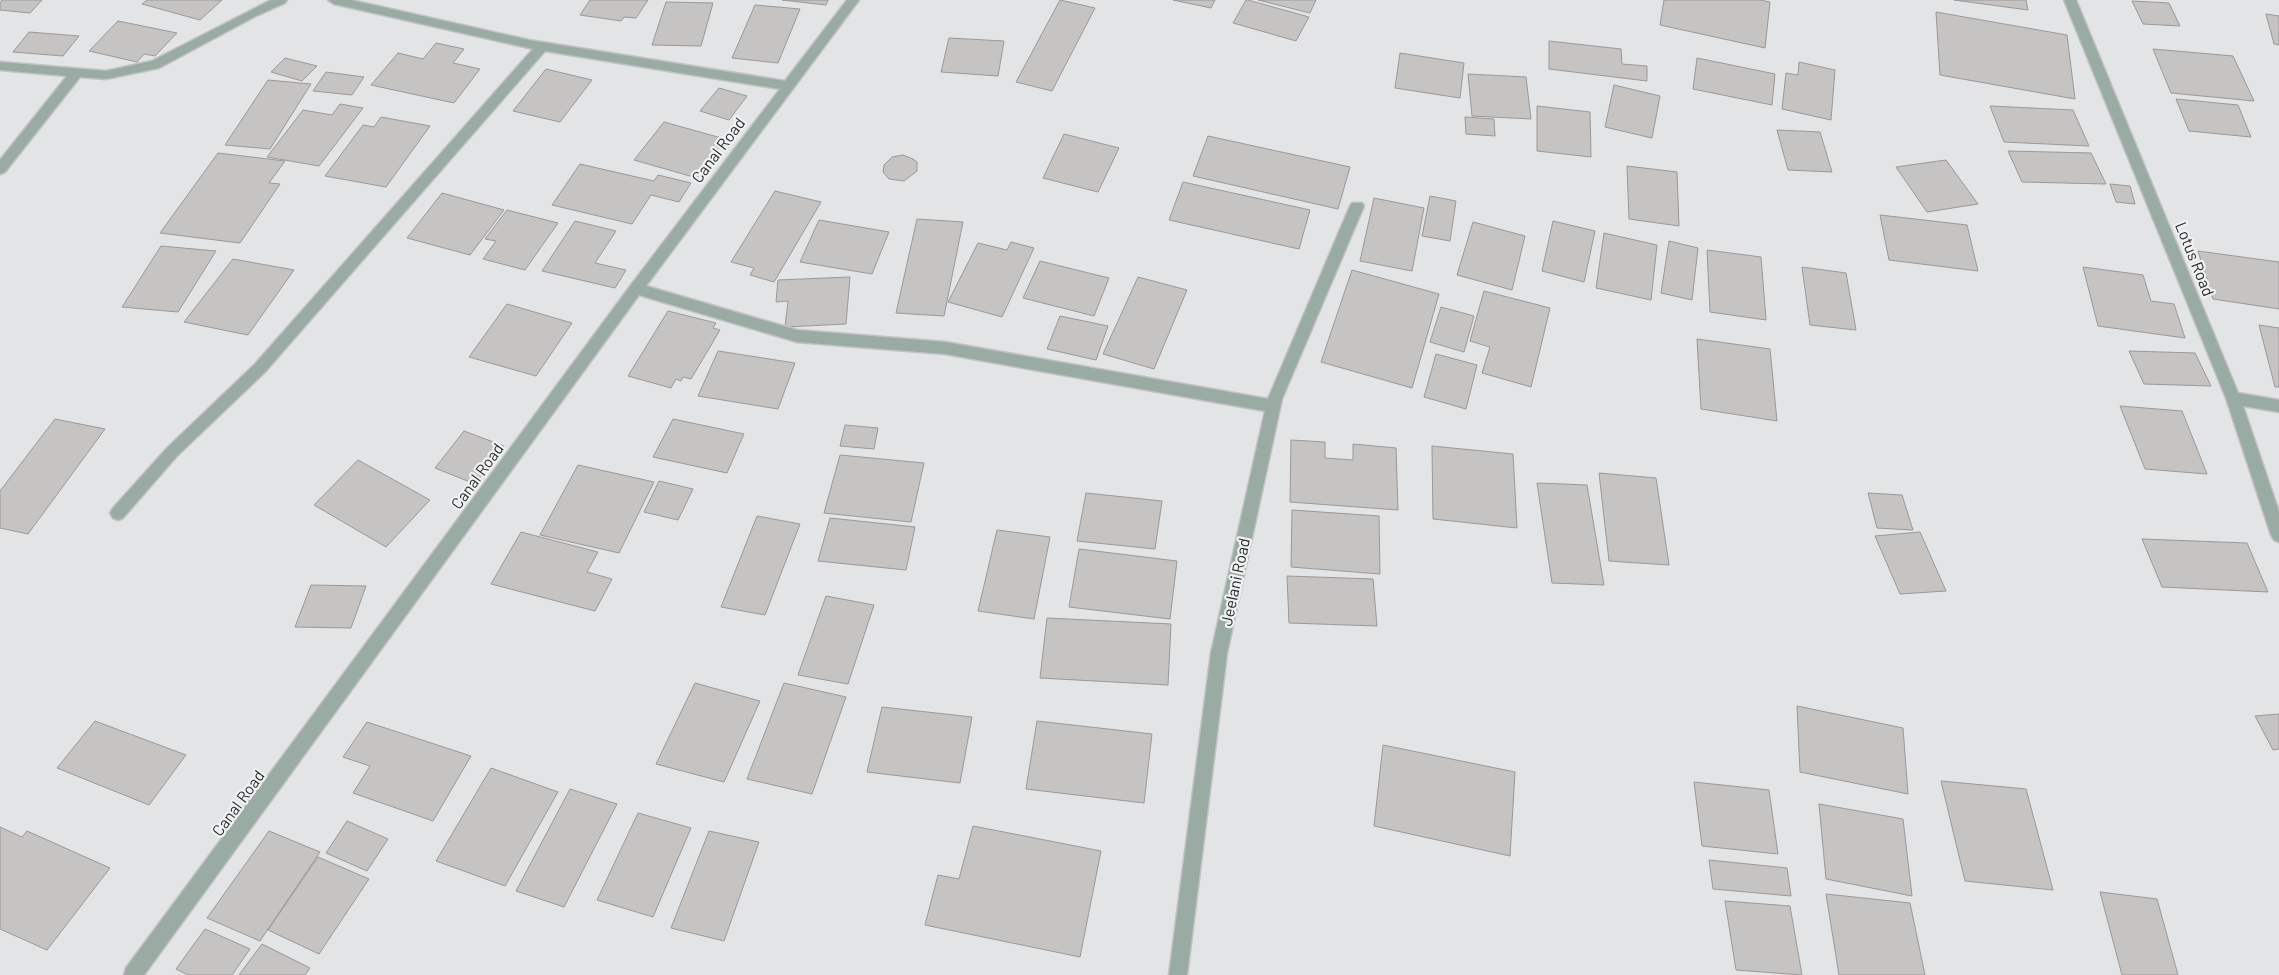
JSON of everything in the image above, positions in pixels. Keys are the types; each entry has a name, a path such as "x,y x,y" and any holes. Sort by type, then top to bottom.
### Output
{"street":[{"path":"0,66 106,75 155,65 281,0"},
{"path":"334,0 542,46 788,86"},
{"name":"Canal Road","path":"133,975 636,289 853,0"},
{"name":"Lotus Road","path":"2070,0 2233,398 2279,535"},
{"path":"118,512 172,452 260,368 542,46"},
{"path":"0,169 77,72"},
{"name":"Jeelani Road","path":"1178,975 1219,653 1274,406 1357,206"},
{"path":"636,289 797,336 945,348 1274,406"},
{"path":"2233,398 2279,406"}],"building":[{"path":"2,0 42,0 30,13 0,10"},
{"path":"147,0 222,0 200,20 142,4"},
{"path":"590,0 648,0 636,18 624,17 621,21 580,15"},
{"path":"782,0 828,0 826,5"},
{"path":"1060,0 1095,8 1052,91 1016,82"},
{"path":"1173,0 1215,0 1211,8"},
{"path":"1246,0 1309,17 1296,41 1233,23"},
{"path":"1258,0 1316,0 1310,13"},
{"path":"1664,0 1760,0 1770,2 1765,48 1660,25"},
{"path":"1954,0 2026,0 2028,10"},
{"path":"2132,1 2169,3 2180,26 2143,24"},
{"path":"666,2 713,3 701,46 652,45"},
{"path":"755,5 800,9 778,63 732,58"},
{"path":"1936,12 2067,35 2075,99 1940,75"},
{"path":"2266,14 2279,16 2279,45 2274,44"},
{"path":"118,21 177,33 155,56 144,54 137,62 89,51"},
{"path":"29,32 79,36 63,56 13,52"},
{"path":"949,38 1004,41 998,76 941,72"},
{"path":"1549,41 1621,49 1622,64 1647,66 1647,81 1549,69"},
{"path":"436,43 464,49 453,63 480,69 454,103 371,85 398,53 423,59"},
{"path":"2153,49 2233,56 2254,101 2171,93"},
{"path":"1400,53 1464,63 1460,98 1395,88"},
{"path":"285,58 317,66 302,81 271,72"},
{"path":"1697,58 1775,74 1772,105 1693,89"},
{"path":"1799,62 1835,70 1831,120 1782,109 1786,73 1798,75"},
{"path":"546,69 592,80 560,122 513,111"},
{"path":"326,72 364,77 352,95 313,91"},
{"path":"1468,74 1526,77 1531,119 1472,116"},
{"path":"268,80 311,84 270,149 225,145"},
{"path":"1614,85 1660,96 1652,138 1605,127"},
{"path":"719,88 747,96 729,120 700,111"},
{"path":"2176,99 2238,105 2251,137 2189,131"},
{"path":"340,104 363,108 319,166 267,157 303,110 332,115"},
{"path":"1537,106 1590,112 1591,157 1537,151"},
{"path":"1990,106 2073,110 2089,146 2004,142"},
{"path":"381,117 430,126 386,187 325,176 363,125 374,127"},
{"path":"1465,117 1494,119 1495,136 1466,134"},
{"path":"664,122 725,139 697,178 634,160"},
{"path":"1777,130 1820,132 1832,172 1788,170"},
{"path":"1064,134 1119,148 1098,192 1043,178"},
{"path":"1208,136 1350,167 1338,209 1193,176"},
{"path":"2008,151 2091,153 2106,184 2022,182"},
{"path":"218,153 285,161 269,183 280,184 240,243 160,233"},
{"path":"903,155 917,162 917,171 904,181 889,179 883,172 884,165 892,157"},
{"path":"1946,160 1978,204 1927,212 1896,167"},
{"path":"580,164 654,181 658,175 691,183 679,202 651,195 632,224 552,205"},
{"path":"1627,166 1677,172 1679,226 1629,219"},
{"path":"1183,182 1310,210 1299,249 1169,220"},
{"path":"2110,184 2130,186 2135,204 2116,202"},
{"path":"775,191 821,202 774,282 750,275 754,268 731,262"},
{"path":"442,193 504,210 470,255 407,238"},
{"path":"1430,196 1456,201 1450,241 1422,236"},
{"path":"1374,198 1424,208 1412,271 1360,261"},
{"path":"507,210 558,223 525,270 483,259 496,241 485,239"},
{"path":"1880,215 1967,225 1978,271 1889,260"},
{"path":"917,219 963,222 944,316 896,313"},
{"path":"819,220 889,232 872,274 800,262"},
{"path":"575,221 616,231 595,263 626,270 615,288 542,271"},
{"path":"1553,221 1595,231 1584,282 1542,271"},
{"path":"1473,222 1525,236 1512,290 1457,275"},
{"path":"1604,233 1657,245 1651,300 1596,288"},
{"path":"1669,241 1698,248 1692,300 1661,293"},
{"path":"1011,242 1034,248 1002,317 948,302 978,243 1007,250"},
{"path":"161,246 216,251 178,312 122,307"},
{"path":"1707,250 1761,257 1766,320 1710,312"},
{"path":"2198,251 2279,262 2279,309 2213,299"},
{"path":"233,259 294,270 248,335 184,322"},
{"path":"1040,261 1109,278 1094,316 1023,298"},
{"path":"1802,267 1846,273 1856,330 1810,325"},
{"path":"2083,267 2143,275 2151,301 2174,304 2185,338 2098,326"},
{"path":"1352,270 1439,294 1412,388 1321,362"},
{"path":"850,277 846,324 785,327 788,301 776,302 778,280"},
{"path":"1138,277 1187,290 1154,369 1103,354"},
{"path":"1484,291 1550,308 1531,387 1482,373 1490,347 1470,341"},
{"path":"507,304 572,323 536,376 469,357"},
{"path":"1441,307 1474,316 1464,352 1430,342"},
{"path":"668,311 716,323 713,328 720,330 691,379 683,377 681,381 676,379 671,388 628,376"},
{"path":"1060,316 1108,326 1096,360 1047,349"},
{"path":"2259,325 2279,328 2279,387 2275,387"},
{"path":"1697,339 1770,349 1777,421 1701,409"},
{"path":"718,351 795,363 778,409 698,396"},
{"path":"2129,351 2195,353 2211,386 2144,384"},
{"path":"1436,354 1477,365 1466,409 1424,397"},
{"path":"2120,406 2182,411 2207,474 2145,469"},
{"path":"55,419 105,429 28,534 0,528 0,491"},
{"path":"673,419 744,434 727,473 653,457"},
{"path":"845,425 878,428 874,449 840,446"},
{"path":"464,431 504,446 475,484 435,468"},
{"path":"1291,440 1325,442 1325,458 1353,460 1353,444 1396,448 1398,510 1290,502"},
{"path":"1432,446 1513,454 1517,528 1433,519"},
{"path":"840,455 924,463 911,522 824,513"},
{"path":"358,460 430,500 386,547 314,505"},
{"path":"578,465 654,482 619,553 540,535"},
{"path":"1599,473 1656,478 1669,565 1609,561"},
{"path":"659,481 693,489 678,520 644,512"},
{"path":"1537,483 1587,485 1604,585 1552,583"},
{"path":"1086,493 1162,501 1155,549 1077,541"},
{"path":"1868,493 1902,495 1913,530 1877,528"},
{"path":"1292,510 1379,516 1380,574 1291,567"},
{"path":"757,516 800,524 765,615 721,607"},
{"path":"830,518 915,527 906,570 818,561"},
{"path":"997,530 1050,537 1034,619 978,611"},
{"path":"521,532 598,552 587,572 612,579 595,611 491,584"},
{"path":"1920,532 1946,591 1900,594 1875,536"},
{"path":"2142,539 2247,543 2268,592 2162,587"},
{"path":"1079,549 1177,561 1170,619 1069,607"},
{"path":"1287,576 1373,579 1377,626 1289,623"},
{"path":"311,585 366,586 351,628 295,627"},
{"path":"826,596 874,605 848,684 798,675"},
{"path":"1047,618 1171,624 1168,685 1040,678"},
{"path":"695,683 760,701 724,782 656,764"},
{"path":"784,683 846,697 812,794 747,779"},
{"path":"1797,706 1903,728 1908,794 1800,772"},
{"path":"882,707 972,717 960,783 867,772"},
{"path":"2279,714 2279,749 2273,750 2255,716"},
{"path":"95,721 186,755 149,805 57,768"},
{"path":"1037,721 1152,734 1144,803 1026,789"},
{"path":"367,722 471,756 433,821 353,793 370,766 343,757"},
{"path":"1383,745 1515,772 1510,856 1374,826"},
{"path":"491,768 558,792 505,886 436,861"},
{"path":"1941,781 2026,789 2053,890 1965,881"},
{"path":"1694,782 1769,790 1778,854 1702,846"},
{"path":"570,789 617,804 564,907 516,891"},
{"path":"1819,804 1903,819 1912,896 1826,879"},
{"path":"638,813 691,828 653,917 597,900"},
{"path":"347,821 388,839 367,871 326,853"},
{"path":"973,826 1101,851 1080,957 925,925 938,875 959,879"},
{"path":"0,827 22,837 27,831 110,868 47,950 0,929"},
{"path":"269,831 320,852 260,941 207,918"},
{"path":"709,831 759,842 724,941 671,928"},
{"path":"318,857 369,879 319,954 268,930"},
{"path":"1709,860 1787,868 1791,896 1713,889"},
{"path":"2100,892 2157,899 2178,975 2122,975"},
{"path":"1826,894 1910,903 1925,975 1839,975"},
{"path":"1725,901 1790,906 1802,975 1736,970"},
{"path":"205,929 250,949 232,975 188,975 176,969"},
{"path":"262,944 310,968 305,975 239,975"}]}
